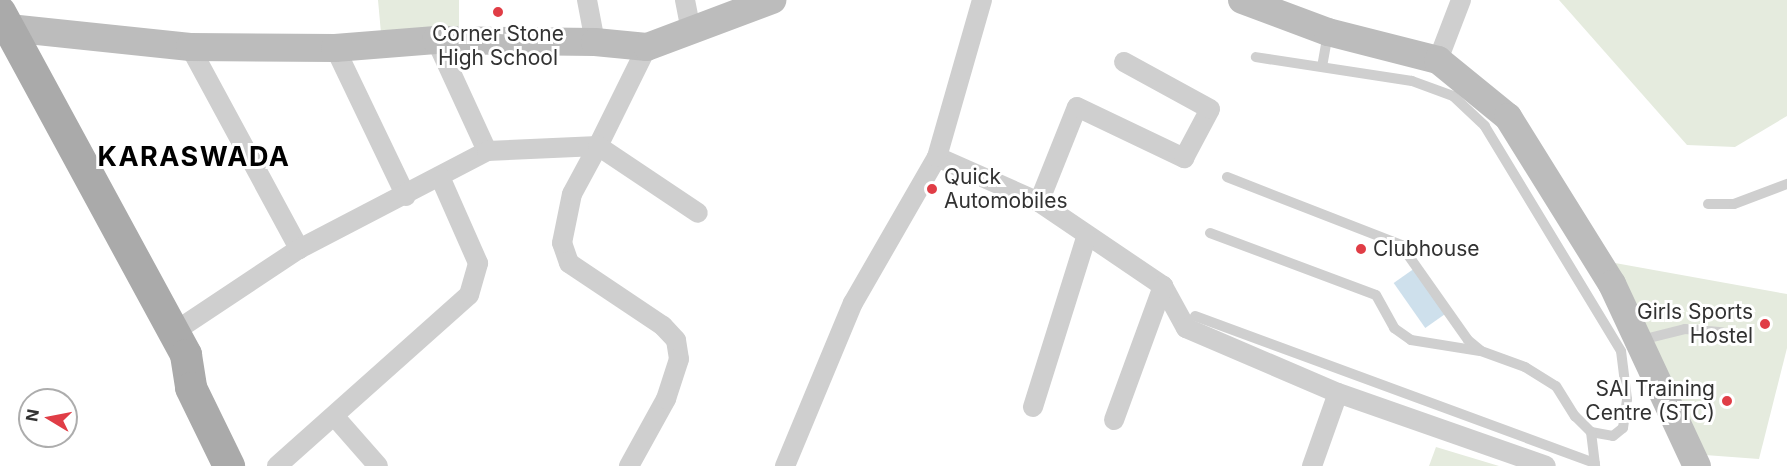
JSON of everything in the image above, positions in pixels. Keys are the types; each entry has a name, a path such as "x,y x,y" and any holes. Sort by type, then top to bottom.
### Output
{"main road":[{"path":"2,31 174,332 186,355 190,388"},
{"path":"2,31 167,364 190,388 229,466"}],"street":[{"path":"587,0 595,42"},
{"path":"685,0 691,30"},
{"path":"2,31 190,46 335,48 436,40 595,42 646,47 770,0"},
{"path":"785,466 853,303 937,157 982,0"},
{"path":"1242,0 1328,32 1437,60 1508,117 1611,284 1697,466"},
{"path":"1437,60 1461,0"},
{"path":"436,40 487,151"},
{"path":"190,46 299,249"},
{"path":"629,466 666,399 679,359 676,340 663,326 569,264 562,243 572,194 598,147 646,47"},
{"path":"335,48 406,196"},
{"path":"1039,202 1077,107 1184,158 1210,109 1124,62"},
{"path":"174,332 299,249 406,196 487,151 598,147 698,213"},
{"path":"937,157 1039,202 1086,238 1163,286 1186,328 1338,393 1546,466"},
{"path":"277,466 469,296 478,263 440,177"},
{"path":"1033,407 1086,238"},
{"path":"1114,420 1163,286"},
{"path":"1312,466 1338,393"},
{"path":"335,417 378,466"}],"lane":[{"path":"1322,67 1328,32"},
{"path":"1210,232 1376,295 1394,328 1411,340 1481,351 1525,367 1556,386 1575,416 1591,432 1613,436 1623,428 1627,399 1621,351 1485,126 1453,96 1412,81 1256,57"},
{"path":"1227,177 1401,245 1468,340 1481,351"},
{"path":"1708,204 1734,204 1787,184"},
{"path":"1195,316 1595,465 1591,432"},
{"path":"1637,341 1685,329 1722,332"}],"shaded area":[{"path":"378,0 459,0 459,28 381,33"},
{"path":"1559,0 1787,0 1787,116 1735,147 1687,145"},
{"name":"SAI Training Centre (STC)","path":"1615,263 1787,294 1787,348 1759,459 1705,455"},
{"path":"1436,447 1499,466 1429,466"}],"water":[{"path":"1415,268 1447,313 1425,328 1394,283"}],"place":[{"name":"Corner Stone High School","path":"498,12"},
{"name":"Quick Automobiles","path":"932,189"},
{"name":"Clubhouse","path":"1361,249"},
{"name":"Girls Sports Hostel","path":"1765,324"},
{"name":"SAI Training Centre (STC)","path":"1727,401"}],"district":[{"name":"KARASWADA","path":"194,157"}]}
